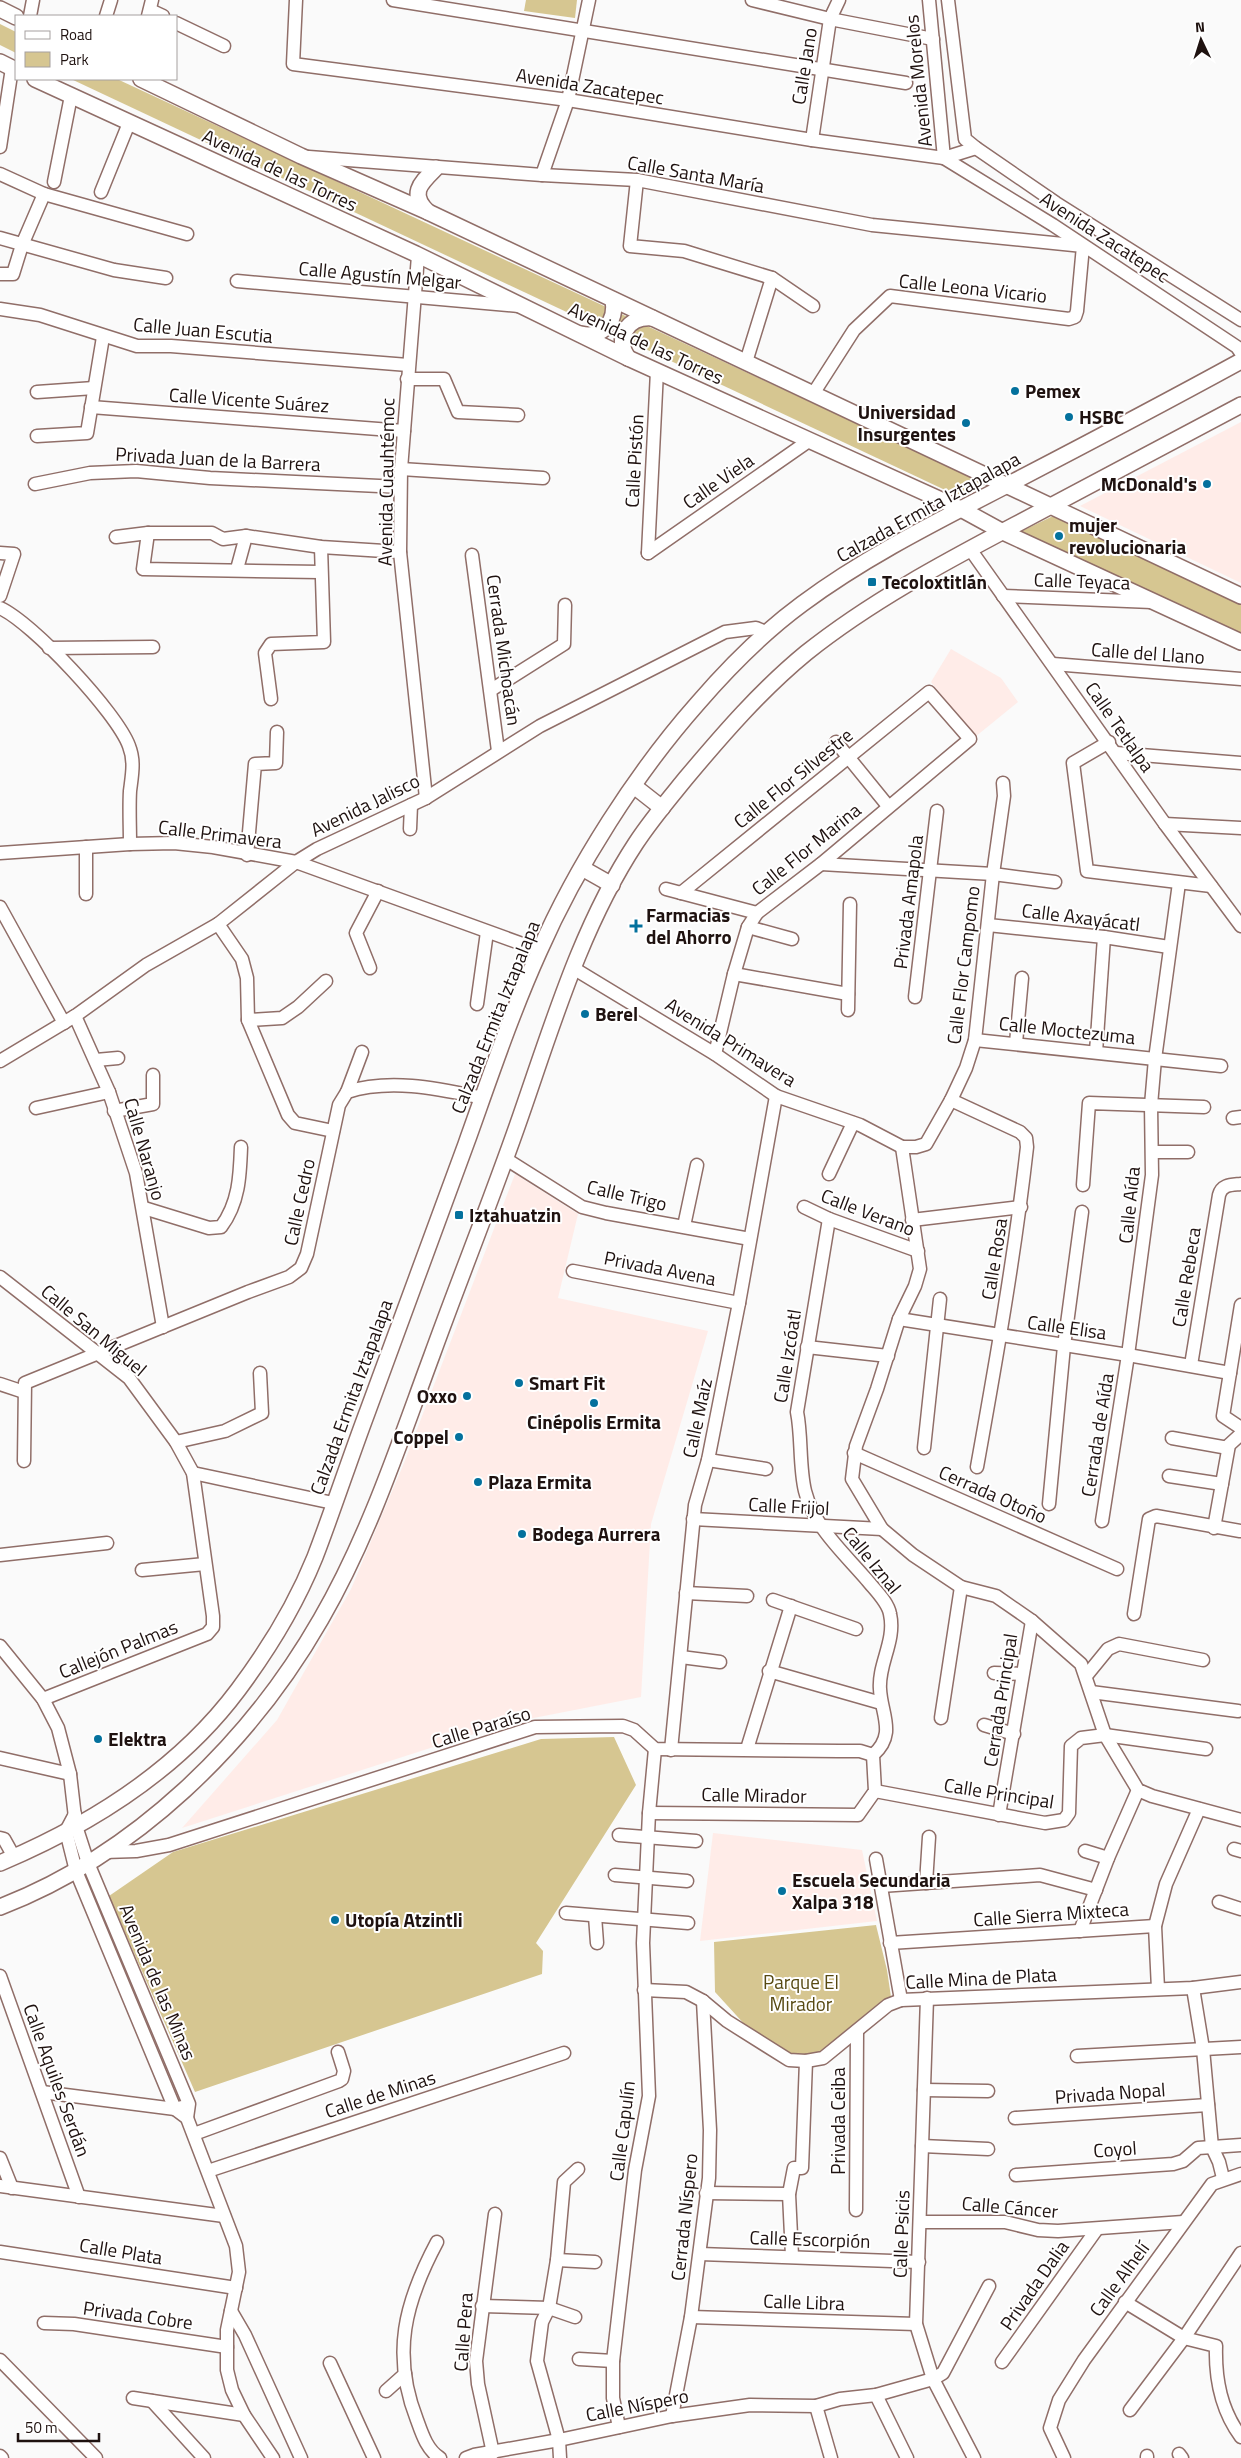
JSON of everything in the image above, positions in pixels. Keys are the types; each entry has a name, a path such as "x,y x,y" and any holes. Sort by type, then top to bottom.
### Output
{"main road":[{"path":"0,9 15,16"},
{"name":"Avenida de las Torres","path":"37,80 418,256 628,358 961,509 1003,532 1160,602 1241,642"},
{"name":"Avenida de las Torres","path":"143,80 301,156 428,212 1049,507 1241,596"},
{"path":"428,212 420,203 418,192 422,181 436,168"},
{"path":"580,334 597,334 607,327 613,317 613,300"},
{"path":"628,358 622,342 625,330 633,321 652,318"},
{"name":"Calzada Ermita Iztapalapa","path":"7,1860 72,1824 105,1809 156,1772 198,1736 236,1692 271,1641 302,1585 314,1558 483,1098 540,950 582,868 634,786 696,704 768,633 801,604 839,579 913,534 1241,361"},
{"path":"0,1907 82,1867 169,1802 222,1753 262,1705 320,1621 370,1520 506,1160 573,968 612,885 636,843 662,808 725,732 771,683 809,651 902,588 970,549 1241,405"},
{"path":"634,786 662,808"},
{"path":"582,868 612,885"}],"street":[{"path":"30,15 33,0"},
{"path":"106,15 111,0"},
{"name":"Avenida Zacatepec","path":"296,0 293,64 568,100 812,140 944,158 1053,225 1237,346 1241,353"},
{"path":"393,0 444,4 584,31 906,83"},
{"path":"542,175 568,100 589,0"},
{"path":"752,0 830,19 933,39"},
{"name":"Calle Jano","path":"812,140 830,19 839,0"},
{"name":"Avenida Morelos","path":"929,0 944,158"},
{"name":"Avenida Morelos","path":"948,0 965,139 976,148"},
{"path":"150,9 161,15"},
{"path":"178,23 224,46"},
{"path":"0,147 9,66"},
{"path":"54,182 71,96"},
{"path":"102,192 129,123"},
{"name":"Avenida Zacatepec","path":"944,158 976,148 1056,203 1241,320"},
{"name":"Calle Santa María","path":"301,156 436,168 637,180 872,225 1083,246"},
{"path":"0,174 44,194 187,234"},
{"path":"637,180 630,246 684,251 772,278 813,306"},
{"path":"0,274 13,274 22,245 44,194"},
{"path":"1038,242 1052,236 1056,203"},
{"path":"0,238 114,270 166,278"},
{"name":"Calle Leona Vicario","path":"813,394 854,330 890,296 1069,318 1075,317 1083,246"},
{"name":"Avenida Cuauhtémoc","path":"418,256 401,469 400,552 426,798"},
{"path":"746,362 772,278"},
{"name":"Calle Agustín Melgar","path":"237,281 519,306"},
{"name":"Calle Juan Escutia","path":"0,309 40,316 137,346 171,346 408,365"},
{"path":"37,436 87,433 103,337"},
{"name":"Calle Pistón","path":"648,553 657,371"},
{"path":"407,379 444,379 458,412 518,414"},
{"path":"37,392 94,388"},
{"name":"Calle Vicente Suárez","path":"92,408 404,431"},
{"name":"Calle Viela","path":"648,553 810,440"},
{"path":"401,469 542,478"},
{"name":"Privada Juan de la Barrera","path":"35,484 90,473 136,471 210,478 400,487"},
{"path":"116,537 148,533 212,533 223,539 246,536 321,547 400,552"},
{"path":"148,533 143,569 237,569 320,572"},
{"path":"237,569 246,536"},
{"path":"271,699 265,653 271,644 324,642 320,572 321,547"},
{"name":"Calle Tetlalpa","path":"970,549 1165,824 1241,926"},
{"path":"0,553 14,554 0,596"},
{"name":"Cerrada Michoacán","path":"472,555 492,690 498,751"},
{"name":"Calle Teyaca","path":"1003,596 1160,602"},
{"path":"492,690 564,644 565,605"},
{"path":"0,608 26,624 49,648 110,714 130,746 133,764 130,844"},
{"name":"Avenida Jalisco","path":"0,1062 69,1020 146,964 218,924 296,862 317,848 426,798 498,751 573,708 725,632 756,628 768,633"},
{"path":"49,648 153,647"},
{"name":"Calle del Llano","path":"1053,664 1241,679"},
{"name":"Calle Flor Silvestre","path":"682,893 929,692 970,739"},
{"path":"247,855 255,764 276,763 277,732"},
{"name":"Calle Flor Marina","path":"715,1054 734,974 748,927 757,913 820,864 970,739"},
{"path":"836,742 888,806"},
{"path":"1211,886 1087,871 1073,763 1112,748 1241,763"},
{"name":"Calle Flor Campomo","path":"902,1147 916,1147 926,1144 951,1100 966,1068 975,1040 993,874 1004,796 1002,783"},
{"path":"410,829 411,804"},
{"name":"Privada Amapola","path":"915,997 937,812"},
{"path":"1165,824 1241,828"},
{"name":"Calle Primavera","path":"0,853 130,844 174,844 213,848 296,862 540,950"},
{"path":"86,847 86,894"},
{"path":"820,864 993,874 1055,882"},
{"name":"Calle Aída","path":"1128,1355 1152,1176 1151,1105 1155,1059 1179,883"},
{"path":"666,889 757,913"},
{"path":"370,968 356,933 378,891"},
{"path":"848,1010 850,904"},
{"path":"1226,906 1241,907"},
{"name":"Calle Naranjo","path":"0,907 69,1020 96,1060 109,1092 114,1111 134,1164 144,1208 163,1327"},
{"path":"218,924 242,958 247,978 248,1020 288,1115 295,1124 333,1130"},
{"name":"Calle Axayácatl","path":"988,925 1104,936 1169,947"},
{"path":"748,927 792,939"},
{"path":"477,1004 487,932"},
{"path":"1096,1052 1104,936"},
{"name":"Avenida Primavera","path":"573,968 715,1054 776,1096 853,1122 902,1147"},
{"path":"734,974 848,994"},
{"path":"1016,1043 1022,978"},
{"path":"248,1020 282,1018 298,1007 326,981"},
{"name":"Calle Moctezuma","path":"975,1040 1221,1066"},
{"name":"Calle Cedro","path":"24,1392 24,1383 290,1277 301,1268 307,1254 339,1105 347,1092 362,1052"},
{"path":"96,1060 118,1058"},
{"path":"114,1111 153,1104 153,1075"},
{"path":"347,1092 358,1088 420,1086 483,1098"},
{"path":"36,1108 109,1092"},
{"name":"Calle Maíz","path":"671,1750 693,1520 708,1460 739,1303 776,1096"},
{"name":"Calle Rosa","path":"951,1100 1020,1132 1026,1138 1027,1147 1020,1207 1000,1336 977,1467"},
{"path":"1083,1184 1089,1103 1204,1107"},
{"path":"829,1174 853,1122"},
{"path":"144,1208 209,1228 221,1228 227,1219 239,1188 241,1147"},
{"path":"902,1147 920,1269 915,1286 899,1319 854,1453 852,1480 882,1529 913,1555 961,1587 996,1596 1032,1621 1081,1664 1105,1735 1138,1790 1152,1796 1241,1820"},
{"path":"1153,1152 1188,1152"},
{"name":"Calle Trigo","path":"506,1160 582,1207 750,1239"},
{"path":"684,1226 697,1165"},
{"name":"Calle Rebeca","path":"1191,1365 1220,1189 1225,1186 1241,1184"},
{"name":"Calle Verano","path":"804,1207 829,1219 918,1251"},
{"name":"Calle Verano","path":"912,1220 1020,1207"},
{"path":"1049,1504 1064,1346 1082,1212"},
{"name":"Calle Izcóatl","path":"821,1527 805,1490 801,1433 797,1412 829,1219"},
{"name":"Privada Avena","path":"573,1270 739,1303"},
{"name":"Calle San Miguel","path":"0,1277 129,1378 176,1442 193,1473 213,1627 207,1634"},
{"path":"924,1448 940,1300"},
{"path":"1241,1305 1223,1416 1241,1428"},
{"name":"Calle Elisa","path":"899,1319 1191,1365 1230,1373"},
{"path":"807,1347 888,1356"},
{"name":"Cerrada de Aída","path":"1102,1520 1128,1355"},
{"path":"176,1442 225,1431 262,1413 260,1373"},
{"path":"0,1384 24,1392 24,1461"},
{"path":"1214,1528 1228,1448 1241,1434"},
{"path":"1172,1438 1228,1448"},
{"name":"Cerrada Otoño","path":"854,1453 1117,1569"},
{"path":"708,1460 766,1469"},
{"path":"193,1473 333,1503"},
{"path":"1169,1476 1222,1484"},
{"path":"1134,1614 1149,1519 1156,1516 1240,1532"},
{"name":"Calle Frijol","path":"693,1520 882,1529"},
{"name":"Calle Iznal","path":"821,1527 874,1588 890,1614 890,1643 879,1686 881,1703 886,1713 887,1724 882,1747 873,1755"},
{"path":"0,1555 107,1543"},
{"path":"142,1570 205,1564"},
{"path":"941,1718 961,1587"},
{"path":"686,1593 747,1596"},
{"path":"773,1600 856,1629"},
{"path":"747,1749 769,1671 791,1606"},
{"name":"Cerrada Principal","path":"999,1815 1032,1621"},
{"name":"Callejón Palmas","path":"43,1699 207,1634"},
{"path":"1086,1676 1108,1649 1119,1644 1203,1660"},
{"path":"0,1646 43,1699 58,1728 70,1774 72,1824 82,1867"},
{"path":"681,1656 720,1662"},
{"path":"769,1671 881,1703"},
{"path":"994,1673 1022,1674"},
{"path":"1091,1692 1238,1711"},
{"path":"984,1725 1014,1734"},
{"name":"Calle Paraíso","path":"104,1852 136,1851 169,1845 535,1727 623,1726 634,1730 655,1750"},
{"path":"1105,1735 1206,1749"},
{"name":"Calle Principal","path":"875,1791 1045,1823 1064,1820 1069,1813 1070,1746 1081,1738 1105,1735"},
{"path":"655,1750 860,1751 873,1755 875,1791"},
{"name":"Calle Capulín","path":"619,2426 613,2398 613,2361 635,2170 649,2096 644,1990 644,1920 648,1878 649,1813 655,1750"},
{"path":"0,1758 70,1774"},
{"path":"1080,1931 1108,1858 1138,1790"},
{"name":"Calle Mirador","path":"649,1813 858,1815 875,1791"},
{"path":"1158,1990 1155,1926 1166,1884 1199,1809"},
{"path":"619,1835 696,1841"},
{"path":"926,1883 929,1837"},
{"path":"0,1838 4,1839 7,1860"},
{"path":"1085,1851 1108,1858"},
{"path":"876,1859 901,2000"},
{"name":"Avenida de las Minas","path":"82,1867 189,2104"},
{"name":"Avenida de las Minas","path":"82,1867 175,2109"},
{"path":"881,1886 1040,1875 1096,1890"},
{"path":"615,1876 687,1881"},
{"path":"1219,1902 1241,1909"},
{"path":"566,1913 688,1923"},
{"path":"595,1916 597,1943"},
{"name":"Calle Sierra Mixteca","path":"890,1943 1155,1926"},
{"name":"Calle Aquiles Serdán","path":"0,1976 79,2197"},
{"name":"Calle Mina de Plata","path":"806,2061 823,2058 858,2032 888,2005 901,2000 1158,1990 1241,1982"},
{"path":"1193,1988 1203,2049 1212,2147 1219,2162 1223,2178"},
{"path":"644,1990 686,1992 703,2001 727,2021 789,2060 806,2061 802,2168 794,2168 789,2194 792,2256"},
{"name":"Calle Psicis","path":"927,1998 916,2324 933,2378 974,2458"},
{"name":"Cerrada Níspero","path":"672,2416 691,2317 706,2193 710,2130 703,2001"},
{"path":"705,2020 727,2021"},
{"name":"Privada Ceiba","path":"856,2210 858,2032"},
{"path":"1078,2056 1241,2047"},
{"path":"194,2134 339,2081 344,2071 338,2052"},
{"name":"Calle de Minas","path":"208,2171 564,2053"},
{"path":"924,2090 988,2091"},
{"path":"42,2092 175,2109 189,2104 187,2118"},
{"name":"Privada Nopal","path":"1015,2118 1208,2105"},
{"path":"175,2109 187,2118 236,2246 238,2272 227,2330 227,2370 232,2390 244,2416 273,2458"},
{"path":"1212,2147 1241,2145"},
{"path":"922,2146 988,2149"},
{"name":"Coyol","path":"1016,2175 1173,2164 1183,2161 1198,2148 1212,2147"},
{"path":"0,2158 6,2187 224,2216"},
{"path":"560,2458 559,2440 537,2361 542,2322 549,2308 557,2260 564,2182 578,2169"},
{"name":"Calle Alhelí","path":"1064,2458 1050,2428 1059,2400 1084,2360 1125,2302 1212,2184 1223,2178 1241,2174"},
{"path":"706,2193 789,2194"},
{"name":"Calle Pera","path":"493,2453 478,2384 476,2361 495,2214"},
{"name":"Calle Cáncer","path":"920,2222 1005,2222 1038,2230 1058,2231 1183,2222"},
{"name":"Privada Dalia","path":"1002,2362 1097,2229"},
{"path":"437,2242 410,2299 402,2338 405,2374 411,2406 423,2438 432,2454 440,2458"},
{"name":"Calle Plata","path":"0,2252 236,2288"},
{"name":"Calle Escorpión","path":"700,2254 919,2262"},
{"path":"557,2260 595,2262"},
{"path":"1130,2410 1239,2261"},
{"path":"933,2378 943,2373 989,2286"},
{"path":"1125,2302 1184,2338 1216,2346 1215,2372 1223,2405 1241,2437"},
{"path":"482,2306 549,2308 575,2317"},
{"path":"231,2310 245,2334 301,2458"},
{"name":"Calle Libra","path":"691,2317 916,2324"},
{"name":"Privada Cobre","path":"44,2323 74,2324 227,2347"},
{"path":"579,2359 613,2361"},
{"path":"0,2360 96,2458"},
{"path":"330,2363 374,2458"},
{"path":"386,2391 405,2374"},
{"name":"Calle Níspero","path":"466,2458 474,2454 493,2453 672,2416 750,2405 816,2406 840,2399 876,2395 933,2378"},
{"path":"876,2395 906,2458"},
{"path":"133,2398 244,2416"},
{"path":"152,2401 204,2458"},
{"path":"816,2406 831,2458"}],"shaded area":[{"path":"1241,422 1241,583 1080,506"},
{"path":"951,649 1001,678 1018,702 975,737 931,682"},
{"path":"515,1174 578,1214 558,1298 708,1331 651,1524 641,1697 508,1723 182,1828 277,1720 351,1589 404,1463"},
{"path":"713,1833 862,1850 877,1921 700,1941"}],"green space":[{"path":"526,0 577,0 575,18 524,11"},
{"path":"0,24 15,32 15,52 0,45"},
{"path":"73,80 119,80 986,484 960,497"},
{"path":"1053,516 1241,603 1241,635 1020,532"},
{"name":"Utopía Atzintli","path":"614,1737 636,1785 536,1943 543,1951 542,1974 195,2092 109,1896 173,1852 541,1739"},
{"name":"Parque El Mirador","path":"876,1925 887,1970 891,1997 870,2011 823,2054 808,2058 788,2053 757,2038 715,1992 714,1942"}],"place":[{"name":"Pemex","path":"1015,391"},
{"name":"HSBC","path":"1069,417"},
{"name":"Universidad Insurgentes","path":"966,423"},
{"name":"McDonald's","path":"1207,484"},
{"name":"mujer revolucionaria","path":"1059,536"},
{"name":"Tecoloxtitlán","path":"872,582"},
{"name":"Farmacias del Ahorro","path":"636,926"},
{"name":"Berel","path":"585,1014"},
{"name":"Iztahuatzin","path":"459,1215"},
{"name":"Smart Fit","path":"519,1383"},
{"name":"Oxxo","path":"467,1396"},
{"name":"Cinépolis Ermita","path":"594,1403"},
{"name":"Coppel","path":"459,1437"},
{"name":"Plaza Ermita","path":"478,1482"},
{"name":"Bodega Aurrera","path":"522,1534"},
{"name":"Elektra","path":"98,1739"},
{"name":"Escuela Secundaria Xalpa 318","path":"782,1891"},
{"name":"Utopía Atzintli","path":"335,1920"}]}
